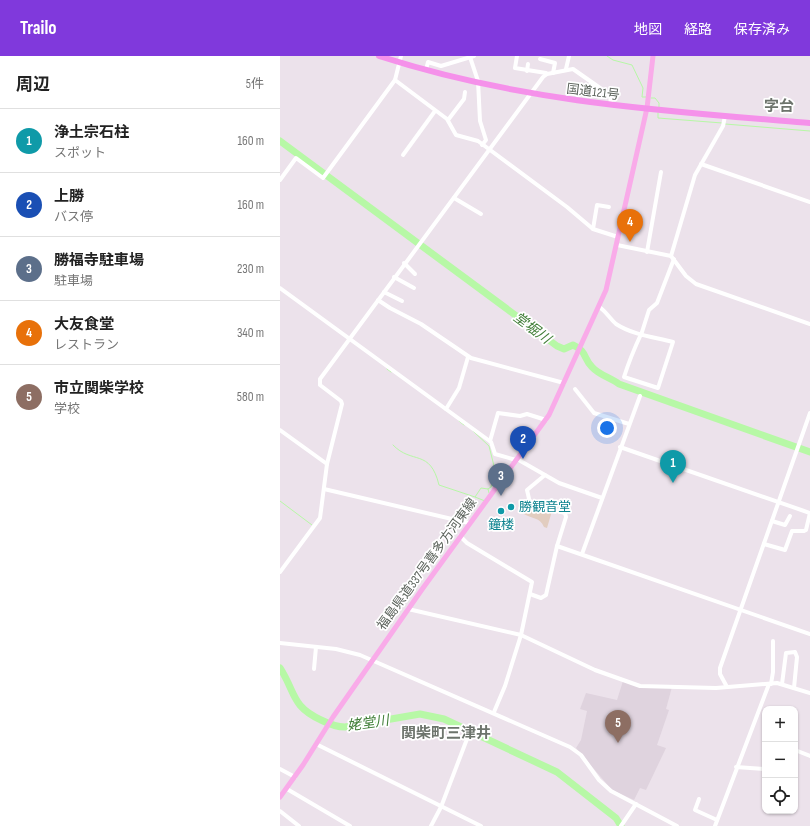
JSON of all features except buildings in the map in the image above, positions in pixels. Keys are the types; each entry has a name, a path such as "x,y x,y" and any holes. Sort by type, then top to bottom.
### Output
{"highway":[{"name":"国道121号","path":"379,56 478,84 530,94 612,105 810,123"}],"main road":[{"name":"福島県道337号喜多方河東線","path":"280,797 287,789 324,730 372,660 469,523 546,420 606,290 647,108 653,56"}],"street":[{"path":"280,180 296,158 323,178 394,80 401,56"},
{"path":"426,70 428,62 441,66 472,56 478,84 480,121 486,140 482,145"},
{"path":"517,56 515,68 527,71 547,74 566,69 573,69 610,95 612,105"},
{"path":"566,69 569,56"},
{"path":"540,59 556,63 553,73"},
{"path":"527,71 528,64"},
{"path":"280,572 320,518 327,464 342,404 341,401 320,385 319,382 404,263 454,198 488,149 547,74"},
{"path":"394,80 448,120 456,135 476,140 567,207 593,230 618,237"},
{"path":"448,120 464,99 465,92"},
{"path":"403,156 435,111"},
{"path":"599,307 620,327 641,334 674,343 657,389 624,377 641,334 649,310 657,303 696,176 723,126 725,116"},
{"path":"702,164 810,202"},
{"path":"647,252 661,172"},
{"path":"454,198 481,214"},
{"path":"593,230 597,206 609,207"},
{"path":"617,244 672,257 686,276 696,284 810,324"},
{"path":"404,263 415,274"},
{"path":"394,277 414,288"},
{"path":"280,288 490,442 495,454 516,459 559,483 602,498"},
{"path":"384,292 402,301"},
{"path":"378,300 421,324 468,357 564,383"},
{"path":"446,409 459,388 468,357"},
{"path":"575,389 594,413 629,424"},
{"path":"582,554 620,447 640,396"},
{"path":"490,442 498,413 520,416 527,414 546,420"},
{"path":"728,687 720,670 740,609 810,413"},
{"path":"280,430 327,464"},
{"path":"620,447 810,513 807,528 804,531 792,532 785,550 764,544"},
{"path":"530,594 541,598 546,596 566,514 530,503 527,490 545,475"},
{"path":"324,489 469,523"},
{"path":"772,520 785,525 790,516"},
{"path":"460,536 467,543 531,580 532,585 521,635 505,686 494,712"},
{"path":"557,546 810,634"},
{"path":"408,609 521,635 595,670 640,686 728,687 782,684 810,691"},
{"path":"715,826 736,767 770,684 773,672 773,641"},
{"path":"280,643 344,650 372,660 494,712 575,750 604,786 614,793 678,826"},
{"path":"314,669 316,646"},
{"path":"782,684 786,653 795,652 797,657 794,688"},
{"path":"431,826 441,807 467,739"},
{"path":"316,744 481,826"},
{"path":"798,751 810,756"},
{"path":"736,767 762,769"},
{"path":"280,770 295,777"},
{"path":"287,789 350,826"},
{"path":"699,799 695,810 717,820"},
{"path":"621,826 636,804"},
{"path":"280,811 298,826"}],"shaded area":[{"path":"523,501 552,511 547,528 544,527 540,521 523,513 518,506 519,502"},
{"path":"623,681 640,687 672,687 666,709 669,710 657,745 666,748 646,790 640,788 634,800 612,790 576,748 581,740 587,711 580,709 586,693 617,700"}],"waterway":[{"path":"607,56 613,60 632,65 643,88 642,97 646,97"},
{"path":"651,98 655,98 659,103 659,108"},
{"path":"658,113 658,118 722,123"},
{"path":"725,124 810,131"},
{"name":"堂堀川","path":"280,141 557,346 564,349 573,345 577,347 583,352 587,361 595,370 612,380 619,384 810,452"},
{"path":"387,369 391,372"},
{"path":"459,421 464,425"},
{"path":"473,431 489,446 495,470 491,487 488,489 481,488 475,497 485,501"},
{"path":"393,445 400,451 426,461 435,473 439,485 475,497"},
{"path":"488,489 489,493"},
{"path":"280,501 312,525"},
{"name":"姥堂川","path":"280,668 299,704 311,715 330,724 345,727 420,714 444,719 557,772 616,818 621,826"}],"place":[{"name":"大友食堂","path":"630,242"},
{"name":"上勝","path":"523,459"},
{"name":"浄土宗石柱","path":"673,483"},
{"name":"勝福寺駐車場","path":"501,496"},
{"name":"勝観音堂","path":"511,507"},
{"name":"鐘楼","path":"501,511"},
{"name":"市立関柴学校","path":"618,743"}],"district":[{"name":"字台","path":"779,106"},
{"name":"関柴町三津井","path":"446,733"}]}
